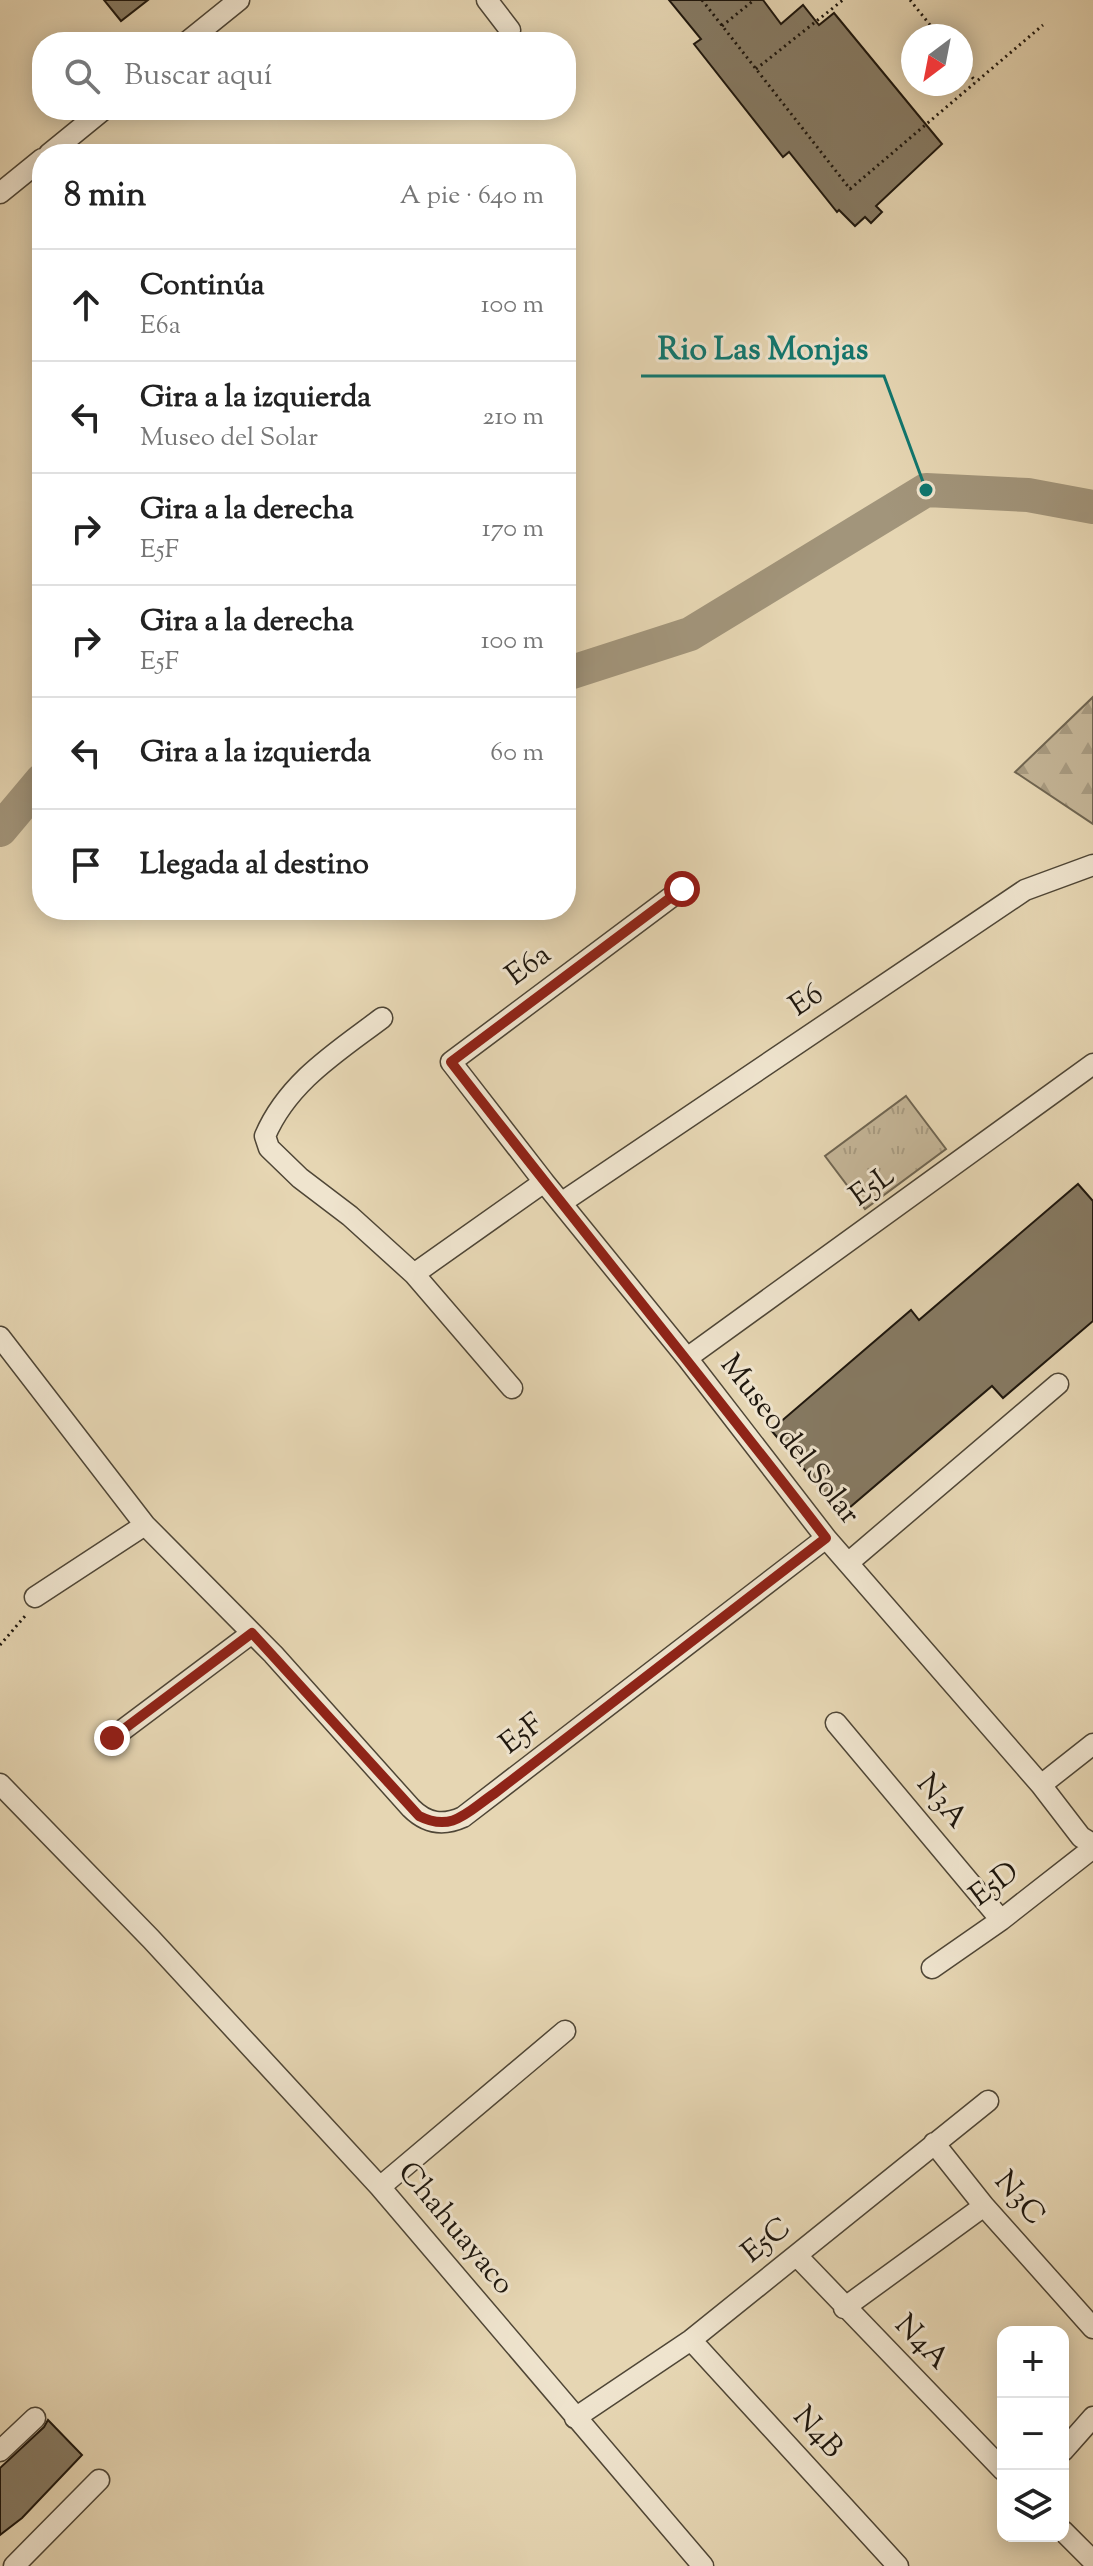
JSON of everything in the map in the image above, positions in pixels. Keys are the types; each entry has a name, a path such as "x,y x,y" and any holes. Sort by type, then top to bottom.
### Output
{"street":[{"path":"199,32 239,0"},
{"path":"487,0 510,30"},
{"path":"61,144 91,120"},
{"path":"1,190 32,167"},
{"name":"E6","path":"561,1203 1025,890 1093,865"},
{"name":"E6a","path":"451,1062 682,889"},
{"path":"382,1018 312,1070 287,1097 265,1136 269,1148 414,1274 512,1388"},
{"name":"Museo del Solar","path":"451,1062 826,1538 1041,1785 1081,1837 1093,1846"},
{"name":"E5L","path":"687,1358 1093,1064"},
{"path":"414,1274 544,1182"},
{"name":"E5F","path":"0,1337 145,1525 273,1654 419,1816 442,1824 453,1822 495,1793 826,1538"},
{"path":"848,1563 1058,1384"},
{"path":"35,1597 145,1525"},
{"path":"112,1738 252,1633"},
{"name":"N3A","path":"836,1723 1001,1920"},
{"path":"1041,1785 1093,1744"},
{"name":"Chahuayaco","path":"0,1784 151,1939 380,2187 703,2566"},
{"name":"E5D","path":"932,1968 1001,1920 1093,1846"},
{"path":"380,2187 565,2031"},
{"name":"E5C","path":"575,2418 691,2340 988,2101"},
{"name":"N3C","path":"934,2143 984,2206 1093,2328"},
{"path":"844,2308 984,2206"},
{"name":"N4A","path":"797,2256 997,2464"},
{"name":"N4B","path":"691,2340 898,2566"},
{"path":"1069,2444 1093,2417"},
{"path":"0,2451 35,2418"},
{"path":"14,2566 99,2480"},
{"path":"1069,2538 1086,2556"}],"path":[{"path":"702,0 850,189 1043,25"},
{"path":"722,26 754,0"},
{"path":"756,69 843,0"},
{"path":"910,0 929,24"},
{"path":"973,78 976,82"},
{"path":"0,1645 25,1617 35,1597"}],"green space":[{"path":"1093,697 1093,824 1015,772"},
{"path":"906,1096 946,1149 865,1209 825,1156"}],"building":[{"path":"104,0 148,0 121,21"},
{"path":"669,0 763,0 781,24 803,5 819,25 834,13 942,144 876,206 882,212 871,223 865,217 855,226 839,210 837,212 789,152 783,157 694,44 701,39"},
{"path":"1078,1184 1093,1201 1093,1321 1003,1398 992,1386 842,1514 771,1430 911,1310 919,1320"},
{"path":"48,2420 82,2455 22,2518 0,2535 0,2468"}],"waterway":[{"path":"576,671 690,634 926,490 1028,495 1093,507"},
{"path":"0,830 32,792"}],"place":[{"name":"Rio Las Monjas","path":"926,490"}],"route":[{"path":"112,1738 252,1633 419,1816 430,1822 453,1822 826,1538 451,1062 682,889"}]}
